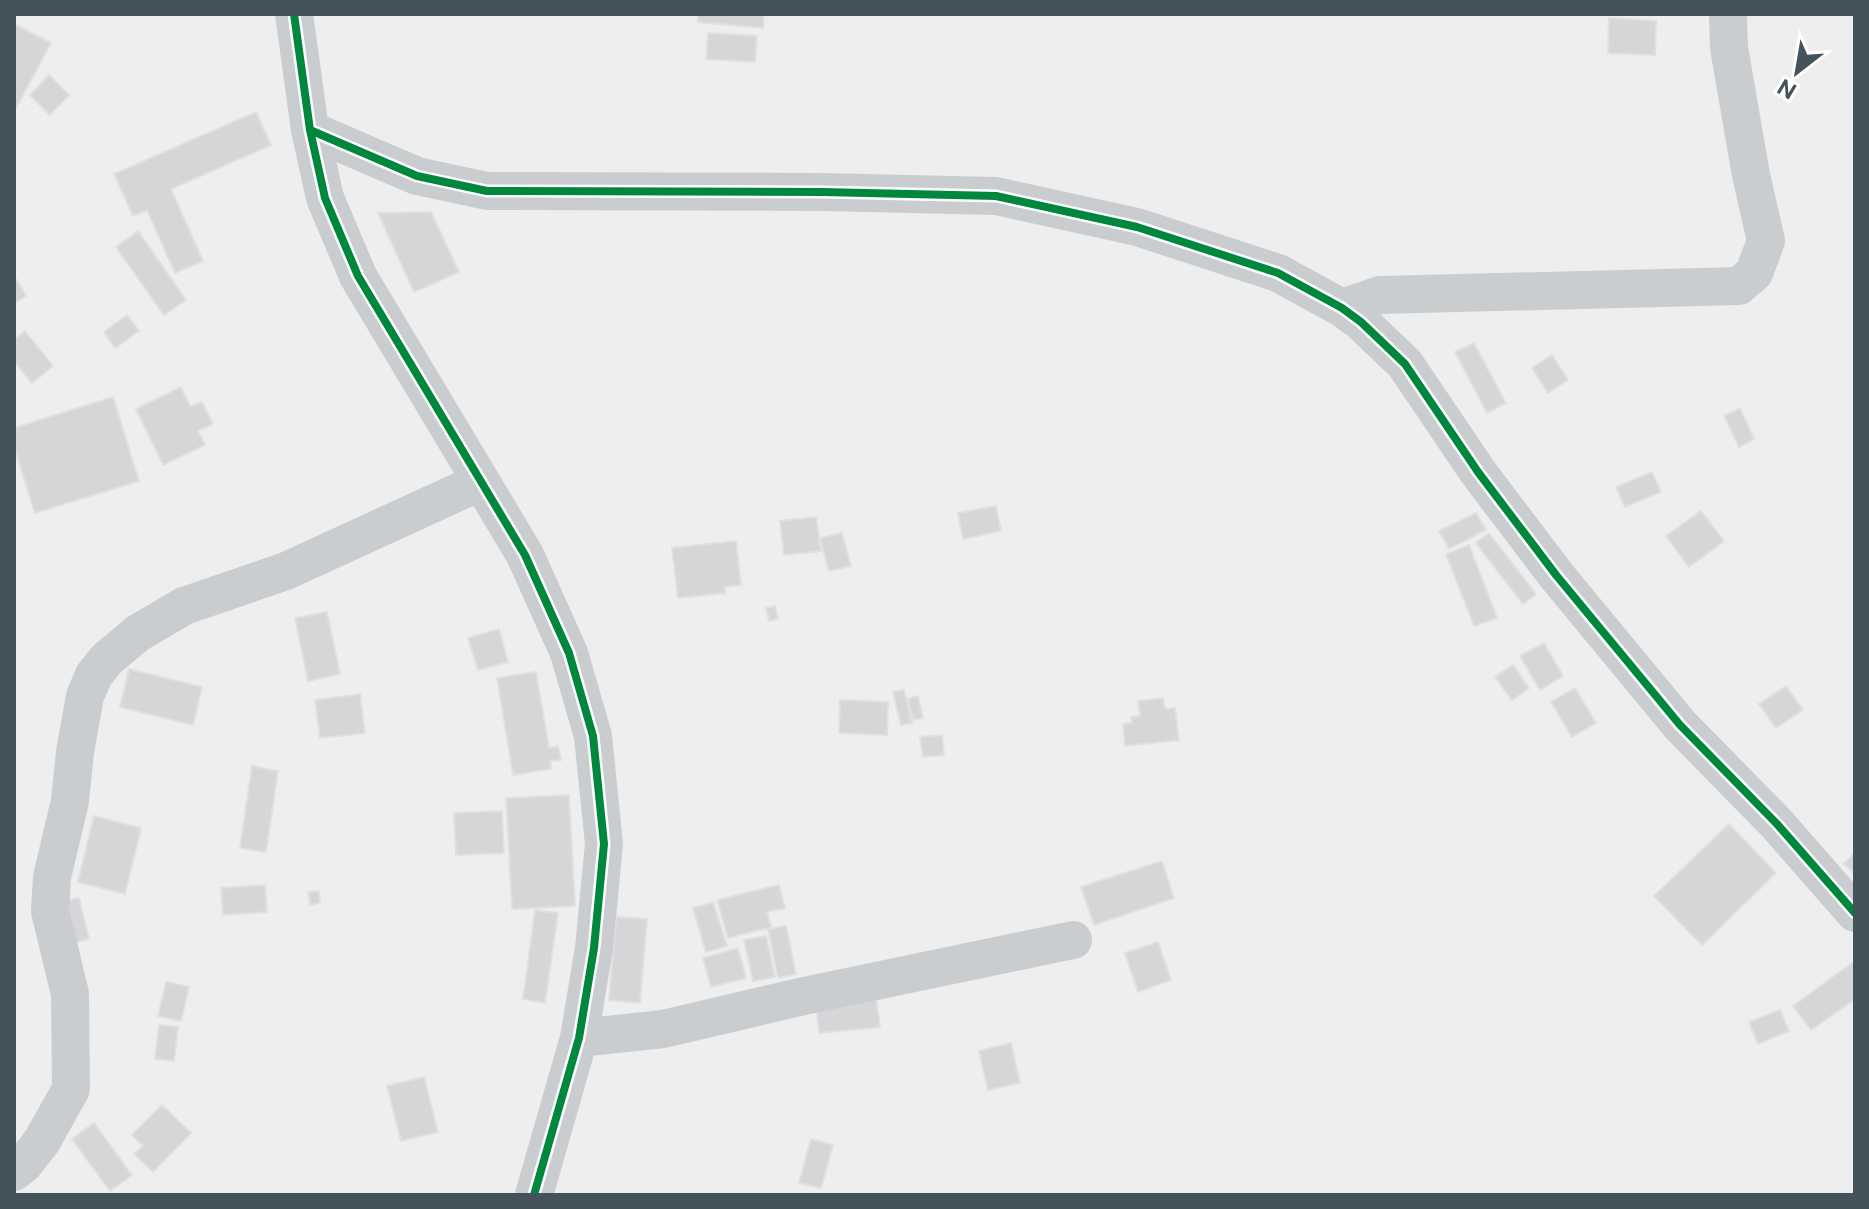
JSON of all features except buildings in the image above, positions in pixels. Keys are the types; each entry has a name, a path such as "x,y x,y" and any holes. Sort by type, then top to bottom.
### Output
{"street":[{"path":"294,14 310,130 325,198 358,276 525,555 569,653 593,736 604,844 594,948 579,1038 534,1195"},
{"path":"1342,308 1380,295 1739,286 1754,273 1766,241 1731,62 1728,14"},
{"path":"310,130 417,176 487,191 807,191 996,196 1137,227 1278,273 1342,308 1405,364 1478,472 1556,575 1680,725 1777,824 1855,913"},
{"path":"14,1172 42,1141 71,1089 70,994 50,911 52,877 70,801 85,696 94,675 107,659 138,633 184,606 286,571 480,482"},
{"path":"579,1038 663,1029 1073,940"}],"cycle path":[{"path":"294,14 310,130 325,198 358,276 525,555 569,653 593,736 604,844 594,948 579,1038 534,1195"},
{"path":"310,130 417,176 487,191 996,196 1137,227 1278,273 1342,308 1405,364 1478,472 1556,575 1680,725 1777,824 1855,913"}]}
